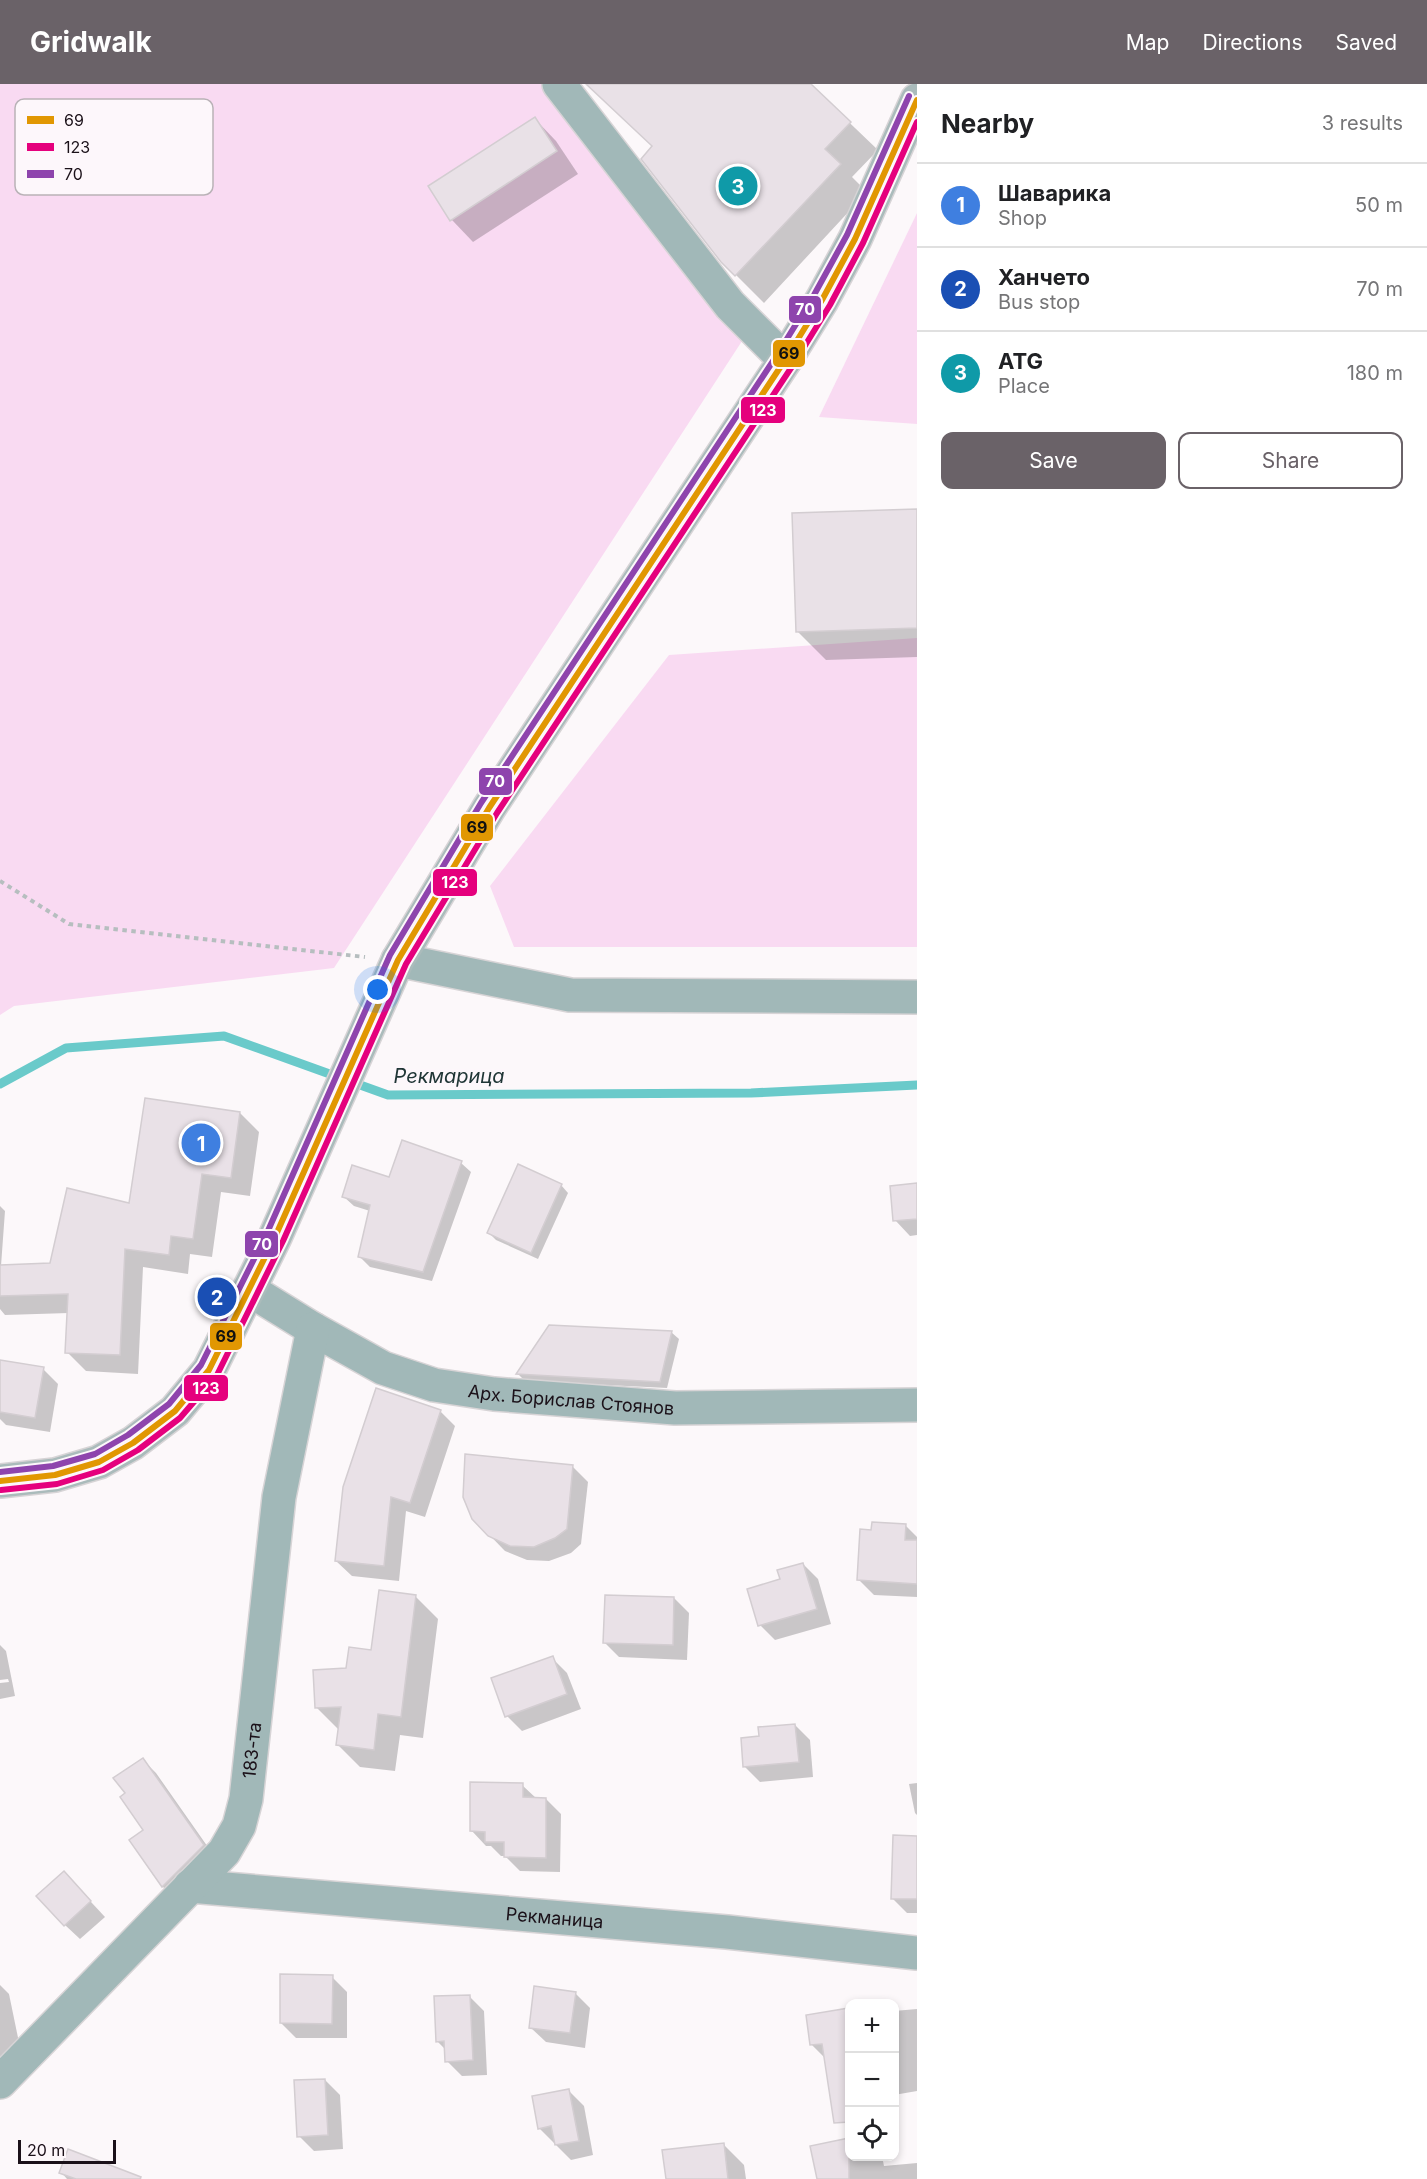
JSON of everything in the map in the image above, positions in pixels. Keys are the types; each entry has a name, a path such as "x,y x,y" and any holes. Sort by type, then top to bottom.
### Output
{"main road":[{"path":"0,1481 55,1476 99,1462 134,1443 175,1411 208,1370 250,1290 392,974 495,798 785,360 822,300 855,239 917,100"}],"street":[{"path":"559,84 730,305 785,360"},
{"path":"907,84 917,94"},
{"path":"392,974 570,995 917,997"},
{"name":"Арх. Борислав Стоянов","path":"250,1290 383,1368 434,1385 494,1394 675,1408 917,1405"},
{"name":"183-та","path":"0,2082 224,1852 239,1826 246,1798 279,1497 313,1329"},
{"name":"Рекманица","path":"190,1886 727,1932 917,1953"}],"path":[{"path":"0,880 69,924 392,974"}],"shaded area":[{"path":"0,84 542,84 744,338 334,968 14,1006 0,1015"},
{"path":"917,213 917,424 819,417"},
{"path":"917,638 917,947 514,947 490,886 669,655"}],"building":[{"path":"586,84 811,84 851,122 825,149 841,164 735,276 721,262 641,159 652,146"},
{"path":"535,117 557,151 450,221 428,186"},
{"path":"917,509 917,628 796,632 792,513"},
{"path":"145,1098 240,1112 231,1178 202,1174 193,1239 171,1236 169,1255 125,1249 120,1355 65,1353 68,1294 0,1296 0,1265 50,1263 67,1188 129,1203"},
{"path":"402,1140 462,1161 423,1272 358,1257 370,1205 342,1197 352,1165 389,1177"},
{"path":"518,1164 562,1184 531,1253 487,1233"},
{"path":"917,1183 917,1219 893,1221 890,1186"},
{"path":"549,1325 672,1331 660,1382 516,1374"},
{"path":"0,1360 44,1367 35,1418 0,1412"},
{"path":"376,1388 441,1410 410,1503 391,1497 384,1566 335,1561 343,1487"},
{"path":"465,1454 573,1465 567,1529 555,1538 534,1547 510,1546 488,1536 472,1519 463,1497"},
{"path":"872,1522 906,1524 905,1540 917,1540 917,1584 857,1580 860,1529 871,1530"},
{"path":"803,1563 817,1609 758,1626 747,1589 780,1579 777,1570"},
{"path":"379,1590 416,1595 401,1717 378,1714 374,1750 336,1745 341,1707 315,1708 313,1670 346,1668 349,1647 371,1650"},
{"path":"605,1595 674,1597 673,1645 603,1643"},
{"path":"553,1656 567,1694 505,1717 491,1678"},
{"path":"795,1724 799,1762 743,1767 741,1738 759,1736 758,1727"},
{"path":"143,1758 204,1845 162,1887 129,1840 143,1830 120,1797 125,1793 113,1778"},
{"path":"470,1782 523,1783 523,1797 546,1798 546,1858 504,1857 504,1842 485,1842 485,1832 470,1831"},
{"path":"893,1835 917,1836 917,1899 891,1899"},
{"path":"64,1871 91,1901 64,1926 36,1896"},
{"path":"280,1974 333,1975 332,2024 280,2023"},
{"path":"534,1986 576,1992 570,2033 529,2028"},
{"path":"470,1995 473,2060 445,2062 444,2041 436,2042 434,1996"},
{"path":"845,2009 845,2122 834,2123 822,2044 810,2045 806,2015"},
{"path":"325,2079 328,2135 297,2137 294,2080"},
{"path":"569,2089 579,2141 555,2145 551,2126 538,2129 532,2096"},
{"path":"845,2139 845,2161 849,2161 849,2179 817,2179 810,2146"},
{"path":"724,2143 728,2179 666,2179 662,2150"},
{"path":"68,2149 141,2177 140,2179 76,2179 59,2173"}],"waterway":[{"name":"Рекмарица","path":"0,1084 66,1048 224,1036 388,1095 751,1093 917,1085"}],"transit line":[{"name":"70","path":"0,1472 53,1466 95,1454 128,1435 169,1404 201,1365 267,1233 390,955 481,803 777,355 814,295 847,235 909,96"},
{"name":"69","path":"0,1481 55,1475 99,1462 133,1443 175,1411 209,1370 275,1237 398,960 489,808 785,360 822,300 855,239 917,100"},
{"name":"123","path":"1,1490 57,1484 103,1470 138,1450 180,1418 217,1375 283,1241 406,964 497,813 793,365 830,305 863,243 917,122"}],"place":[{"name":"ATG","path":"738,186"},
{"name":"Шаварика","path":"201,1143"},
{"name":"Ханчето","path":"217,1297"}]}
